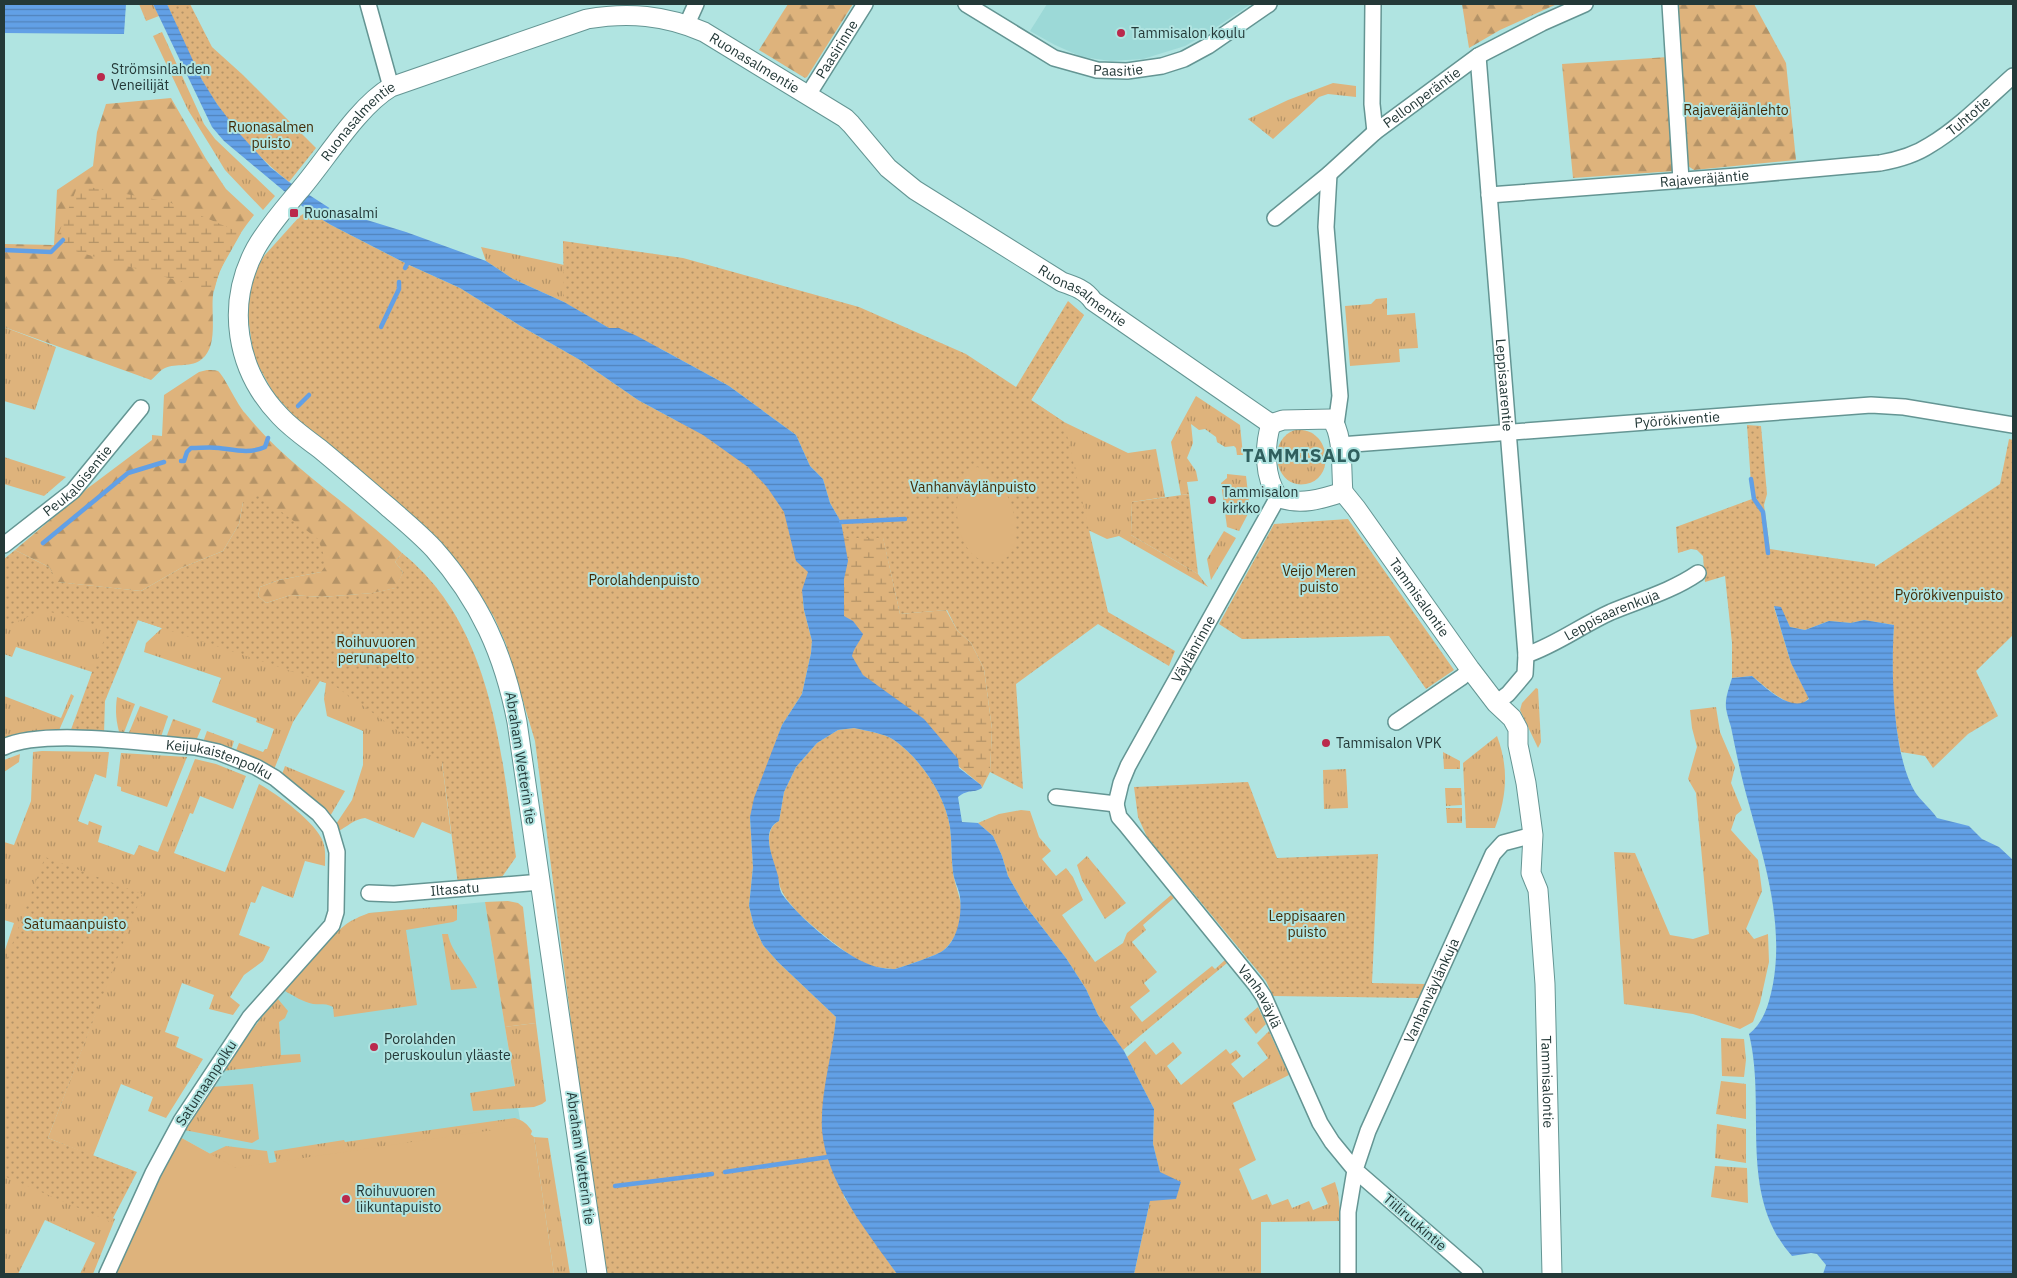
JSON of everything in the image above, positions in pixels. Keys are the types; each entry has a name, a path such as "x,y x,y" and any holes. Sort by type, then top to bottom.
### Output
{"street":[{"path":"368,4 391,87"},
{"path":"687,24 696,4"},
{"name":"Paasirinne","path":"808,95 865,4"},
{"name":"Paasitie","path":"966,4 1054,58 1097,70 1128,71 1162,66 1184,59 1208,46 1269,4"},
{"path":"1373,4 1372,104 1375,132"},
{"name":"Pellonperäntie","path":"1275,218 1329,174 1375,132 1478,56 1542,23 1585,4"},
{"path":"1670,4 1681,180"},
{"name":"Ruonasalmentie","path":"243,280 263,236 286,206 306,184 362,113 382,93 391,87 587,19 632,14 656,16 687,24 704,32 808,95 851,124 888,168 915,190 1062,282 1075,286 1088,294 1093,301 1271,424"},
{"name":"Leppisaarentie","path":"1478,56 1526,655 1525,674 1508,694 1496,703"},
{"name":"Tuhtotie","path":"1919,152 1940,139 2013,76"},
{"name":"Rajaveräjäntie","path":"1489,195 1880,164 1900,160 1919,152"},
{"path":"1329,174 1326,227 1340,396 1336,424 1340,445 1342,492 1321,499 1293,501 1278,497 1272,488 1269,477 1266,444 1271,424 1283,420 1331,419 1336,424"},
{"name":"Abraham Wetterin tie","path":"243,280 238,316 241,346 245,361 268,403 282,418 417,532 461,582 481,614 500,656 512,695 541,882 597,1274"},
{"name":"Pyörökiventie","path":"1340,445 1871,404 1904,407 2013,425"},
{"name":"Peukaloisentie","path":"4,545 73,491 141,408"},
{"name":"Tammisalontie","path":"1342,492 1356,508 1496,703 1502,723 1508,734 1518,745 1526,782 1533,835 1531,873 1538,890 1547,1016 1552,1274"},
{"name":"Väylänrinne","path":"1116,804 1121,783 1128,766 1278,497"},
{"name":"Leppisaarenkuja","path":"1526,655 1540,650 1610,613 1685,582 1698,573"},
{"path":"1396,722 1462,677 1470,669"},
{"name":"Keijukaistenpolku","path":"4,748 28,740 56,739 187,746 218,752 256,767 275,778 297,795 319,814 330,828 337,852 336,912"},
{"path":"1056,797 1116,804"},
{"name":"Vanhaväylä","path":"1116,804 1119,817 1264,997 1320,1124 1354,1170"},
{"name":"Vanhanväylänkuja","path":"1354,1170 1368,1131 1493,854 1502,843 1533,835"},
{"name":"Iltasatu","path":"369,893 394,894 541,882"},
{"name":"Satumaanpolku","path":"106,1274 153,1173 181,1120 250,1017 332,925 336,912"},
{"path":"1348,1274 1348,1212 1354,1170"},
{"name":"Tiiliruukintie","path":"1354,1170 1476,1274"}],"shaded area":[{"name":"Tammisalon koulu","path":"1047,4 1251,4 1185,46 1143,59 1111,61 1082,57 1030,31"},
{"name":"Porolahden peruskoulun yläaste","path":"485,902 521,1126 236,1168 180,1137 201,1100 261,1018 332,937 345,925 369,913"}],"green space":[{"path":"139,4 153,4 159,16 146,21"},
{"name":"Ruonasalmen puisto","path":"167,4 190,4 212,47 243,75 316,148 289,182 252,148 220,108 197,71"},
{"path":"788,4 853,4 805,78 759,50"},
{"path":"1462,4 1557,4 1500,30 1469,48"},
{"name":"Rajaveräjänlehto","path":"1676,4 1754,4 1786,63 1796,160 1694,170 1688,166 1685,156"},
{"path":"162,32 204,124 215,139 275,196 263,210 225,170 188,110 153,36"},
{"path":"1668,57 1676,171 1573,178 1562,64"},
{"path":"1333,83 1356,86 1356,97 1328,94 1319,97 1273,139 1248,119 1288,100"},
{"path":"171,98 206,159 226,189 254,215 230,250 217,279 213,297 211,345 207,353 194,364 165,368 151,380 4,327 4,244 54,245 57,190 93,166 97,132 106,104"},
{"path":"78,185 169,202 241,233 219,272 214,291 54,245"},
{"name":"Porolahdenpuisto","path":"308,211 407,264 460,288 580,360 638,400 703,435 748,467 767,487 784,512 796,561 808,572 802,590 804,610 812,641 811,653 802,694 782,725 750,817 753,867 749,906 754,926 763,945 778,962 836,1017 834,1040 844,1197 897,1274 606,1274 580,1092 535,741 506,644 494,617 480,594 447,549 425,527 304,427 274,394 254,358 248,317 248,294 256,270 264,256 300,216"},
{"name":"Vanhanväylänpuisto","path":"563,241 683,258 859,307 966,354 1016,387 1068,301 1084,315 1031,400 1064,422 1108,612 1175,651 1169,666 1098,624 1016,684 1023,789 990,772 992,729 984,669 971,643 957,630 947,610 900,614 883,538 843,538 841,522 830,503 823,479 810,466 796,435 729,386 637,336 619,328 609,328 564,302"},
{"path":"481,247 564,265 609,328 564,302 513,279 486,261"},
{"path":"603,290 844,538 883,537 900,614 946,610 957,630 971,643 984,669 992,729 990,772 982,788 981,785 876,698 609,328"},
{"path":"1387,298 1387,315 1415,313 1418,348 1399,349 1400,362 1350,366 1345,306 1371,304 1376,299"},
{"path":"1074,311 1084,315 1031,400 1064,422 1128,453 1156,449 1165,497 1132,502 1131,535 1198,574 1208,587 1119,536 1107,539 1088,530 1000,434"},
{"path":"4,327 56,347 35,410 4,401"},
{"path":"207,370 220,373 242,409 262,433 281,451 383,535 402,553 395,562 403,572 396,588 373,593 322,597 291,595 266,603 258,596 260,587 279,580 321,572 243,502 239,524 223,551 181,568 141,591 57,582 49,567 15,550 88,488 152,440 152,435 162,436 164,395 199,372"},
{"path":"1196,396 1240,425 1243,455 1237,455 1234,446 1225,447 1217,442 1216,437 1205,429 1199,430 1191,424 1193,443 1187,458 1196,471 1198,481 1187,482 1189,494 1181,495 1171,442"},
{"name":"Pyörökivenpuisto","path":"1747,425 1761,426 1767,494 1764,505 1770,549 1875,564 1875,567 2000,484 2009,439 2013,440 2013,635 1976,671 1998,716 1968,734 1933,768 1925,756 1901,752 1893,689 1894,625 1864,620 1851,623 1829,621 1805,630 1790,627 1780,607 1774,607 1791,663 1809,698 1801,705 1793,704 1774,694 1752,676 1732,678 1732,643 1725,576 1705,582 1703,556 1697,550 1691,549 1678,553 1676,527 1752,499"},
{"path":"1295,430 1307,431 1316,436 1322,444 1325,453 1325,463 1322,472 1316,480 1306,484 1295,484 1287,480 1281,472 1278,463 1277,453 1280,444 1286,435"},
{"path":"4,457 66,477 44,496 4,484"},
{"path":"977,467 990,473 1001,484 1009,499 1014,515 1016,532 1014,546 1008,557 996,562 982,561 971,552 963,539 958,523 957,505 960,489 966,476"},
{"path":"1227,474 1246,476 1250,510 1239,531 1227,527 1221,483 1227,478"},
{"path":"1189,494 1198,574 1131,535 1132,502"},
{"name":"Roihuvuoren perunapelto","path":"259,495 318,539 327,564 321,572 279,580 260,587 258,596 266,603 291,595 322,597 372,593 395,588 403,572 395,562 402,553 432,583 456,616 474,653 488,693 505,775 516,857 502,877 458,884 442,762 335,686 138,620 105,701 104,734 69,735 108,629 44,610 4,627 4,559 15,550 49,567 58,582 141,591 181,568 223,551 239,524 243,502"},
{"name":"Veijo Meren puisto","path":"1348,519 1454,670 1426,689 1389,636 1242,639 1219,624 1274,524"},
{"path":"1224,531 1236,538 1211,580 1207,559"},
{"path":"4,602 139,602 90,678 92,672 16,647 12,657 4,654"},
{"path":"138,620 271,635 445,749 442,762 451,834 422,822 414,838 365,818 337,832 334,827 352,800 363,765 363,731 327,716 324,699 326,683 320,681 293,722 273,772 235,753 239,743 263,752 267,749 274,729 256,722 257,719 212,702 221,678 144,652 146,643 162,628"},
{"path":"1536,688 1538,689 1541,742 1538,748 1520,710 1522,703"},
{"path":"71,694 74,696 57,735 4,741 4,696 61,718"},
{"path":"117,697 135,704 123,735 120,735 117,721"},
{"path":"140,706 168,716 161,737 128,735"},
{"path":"1716,707 1720,732 1735,767 1731,783 1742,810 1736,815 1731,830 1758,860 1762,891 1746,929 1754,939 1768,934 1769,962 1760,1003 1753,1022 1740,1029 1693,1014 1624,1004 1614,852 1635,853 1670,935 1693,939 1709,934 1696,793 1688,779 1697,747 1690,710"},
{"path":"173,719 201,729 195,743 166,738"},
{"path":"854,728 875,732 890,738 913,757 937,790 943,802 950,827 953,872 962,914 958,929 954,938 941,952 895,969 876,967 859,960 810,924 794,908 782,891 770,849 770,833 773,826 779,821 784,792 796,767 817,743 838,730"},
{"path":"207,731 234,741 231,751 202,745"},
{"path":"1497,736 1503,759 1505,782 1502,805 1495,828 1466,828 1463,763"},
{"path":"33,752 109,752 106,778 95,774 78,821 88,825 89,821 102,826 98,842 134,855 139,845 158,852 195,759 216,764 246,776 233,809 200,796 193,814 190,813 174,853 225,872 259,784 286,802 305,818 319,834 325,848 325,866 305,861 293,898 262,886 255,903 251,902 239,935 270,947 263,961 244,975 230,997 240,1005 233,1015 209,1009 214,995 182,983 165,1032 179,1037 176,1047 203,1059 166,1118 148,1111 153,1097 121,1084 93,1156 48,1138 96,1012 4,979 4,953 14,923 4,920 4,842 14,845 31,801"},
{"path":"1443,752 1460,761 1460,769 1444,769"},
{"path":"121,753 187,757 167,807 121,791 121,787 117,786"},
{"path":"20,754 19,762 4,772 4,760"},
{"path":"285,766 345,791 329,818 281,777"},
{"path":"1346,769 1348,808 1324,809 1323,770"},
{"name":"Leppisaaren puisto","path":"1248,782 1277,858 1378,854 1372,983 1425,984 1419,998 1273,996 1266,981 1147,837 1138,817 1134,787"},
{"path":"1445,788 1461,788 1462,805 1446,806"},
{"path":"1446,808 1462,808 1462,823 1447,823"},
{"path":"1021,810 1030,811 1039,837 1051,851 1042,859 1056,876 1066,868 1073,877 1083,900 1062,915 1095,962 1123,943 1127,933 1171,895 1174,898 1143,925 1146,930 1132,942 1157,972 1144,983 1150,991 1130,1007 1142,1022 1212,966 1215,969 1225,960 1227,963 1123,1050 1098,1015 1086,989 1066,958 1024,904 1008,876 993,836 978,823 999,814"},
{"path":"1087,856 1126,903 1105,919 1082,880 1077,865"},
{"name":"Satumaanpuisto","path":"45,857 142,894 48,1138 137,1172 111,1222 4,1176 4,966"},
{"path":"508,901 518,903 523,907 536,1023 505,1027 485,902"},
{"path":"457,905 457,920 453,922 406,930 417,1005 334,1017 333,1007 309,1003 285,991 328,940 356,918 369,913"},
{"path":"442,934 448,934 453,948 477,988 451,990"},
{"path":"278,999 288,1011 285,1018 279,1022 281,1055 300,1054 301,1062 222,1071 261,1018"},
{"path":"1258,1007 1266,1024 1256,1034 1244,1019"},
{"path":"536,1023 546,1101 534,1107 473,1111 470,1093 515,1086 505,1027"},
{"path":"1269,1031 1289,1075 1233,1103 1256,1160 1239,1169 1252,1200 1267,1194 1272,1205 1288,1199 1292,1208 1309,1201 1313,1210 1328,1204 1321,1188 1335,1182 1341,1221 1261,1222 1261,1274 1134,1274 1150,1201 1160,1173 1153,1144 1154,1109 1127,1057 1145,1041 1156,1055 1173,1042 1182,1053 1167,1066 1181,1085 1226,1049 1230,1054 1236,1050 1241,1056 1231,1064 1243,1078 1268,1058 1257,1043"},
{"path":"1721,1038 1744,1039 1746,1060 1744,1077 1722,1076"},
{"path":"1721,1081 1746,1084 1746,1119 1716,1114"},
{"path":"253,1084 259,1139 252,1143 184,1130 211,1087"},
{"path":"515,1118 527,1125 532,1131 531,1134 278,1169 274,1151 344,1140 345,1142"},
{"path":"1717,1124 1746,1129 1746,1163 1715,1158"},
{"name":"Roihuvuoren liikuntapuisto","path":"521,1126 534,1137 554,1274 115,1274 137,1222 180,1137 236,1168"},
{"path":"534,1137 548,1138 570,1274 554,1274"},
{"path":"226,1146 267,1151 271,1174 225,1181 207,1155"},
{"path":"1715,1166 1747,1168 1748,1203 1711,1197"},
{"path":"4,1170 115,1219 93,1274 80,1274 95,1243 45,1220 18,1274 4,1274"}],"water":[{"path":"4,4 126,4 124,34 4,33"},
{"path":"153,4 167,4 202,80 217,104 239,133 270,167 289,182 331,209 406,232 486,261 513,279 564,302 609,328 619,328 637,336 729,386 796,435 810,466 823,479 830,503 841,522 848,561 844,579 844,616 853,621 863,634 852,656 863,675 924,719 958,759 959,768 981,785 982,788 958,797 962,822 978,823 993,836 1008,876 1024,904 1066,958 1086,989 1098,1015 1124,1051 1154,1109 1153,1144 1160,1172 1181,1182 1176,1199 1150,1201 1134,1274 897,1274 850,1206 831,1169 825,1149 822,1116 836,1017 778,962 763,945 754,926 749,906 753,867 750,817 754,798 782,725 802,694 812,641 804,610 802,590 808,572 796,561 784,512 767,487 748,467 703,435 638,400 580,360 460,288 407,264 308,211 224,141 212,127","holes":["854,728 890,738 913,757 937,790 943,802 950,827 953,872 960,904 958,928 947,948 941,952 895,969 877,967 852,956 825,937 800,915 781,892 771,854 770,831 779,821 784,792 796,767 817,743 838,730"]},
{"path":"1774,606 1781,607 1790,627 1805,630 1829,621 1851,623 1864,620 1894,625 1893,687 1897,734 1907,776 1915,792 1937,818 1969,826 1982,839 1999,847 2013,860 2013,1274 1823,1274 1826,1265 1817,1254 1792,1256 1775,1232 1765,1206 1759,1178 1754,1062 1749,1034 1759,1024 1770,999 1776,959 1776,934 1774,909 1764,860 1742,779 1726,704 1732,678 1752,676 1779,698 1795,703 1802,703 1809,699 1791,663"}],"waterway":[{"path":"4,250 51,252 63,240"},
{"path":"405,268 407,264"},
{"path":"381,327 399,289 399,282"},
{"path":"298,406 309,395"},
{"path":"181,461 184,461 187,452 191,448 254,450 265,447 268,438"},
{"path":"43,543 128,473 164,462"},
{"path":"1751,479 1754,499 1763,512 1768,553"},
{"path":"841,522 905,519"},
{"path":"725,1172 828,1157"},
{"path":"615,1186 712,1174"}],"place":[{"name":"Tammisalon koulu","path":"1121,33"},
{"name":"Strömsinlahden Veneilijät","path":"101,77"},
{"name":"Ruonasalmi","path":"294,213"},
{"name":"Tammisalon kirkko","path":"1212,500"},
{"name":"Tammisalon VPK","path":"1326,743"},
{"name":"Porolahden peruskoulun yläaste","path":"374,1047"},
{"name":"Roihuvuoren liikuntapuisto","path":"346,1199"}],"district":[{"name":"TAMMISALO","path":"1302,455"}]}
